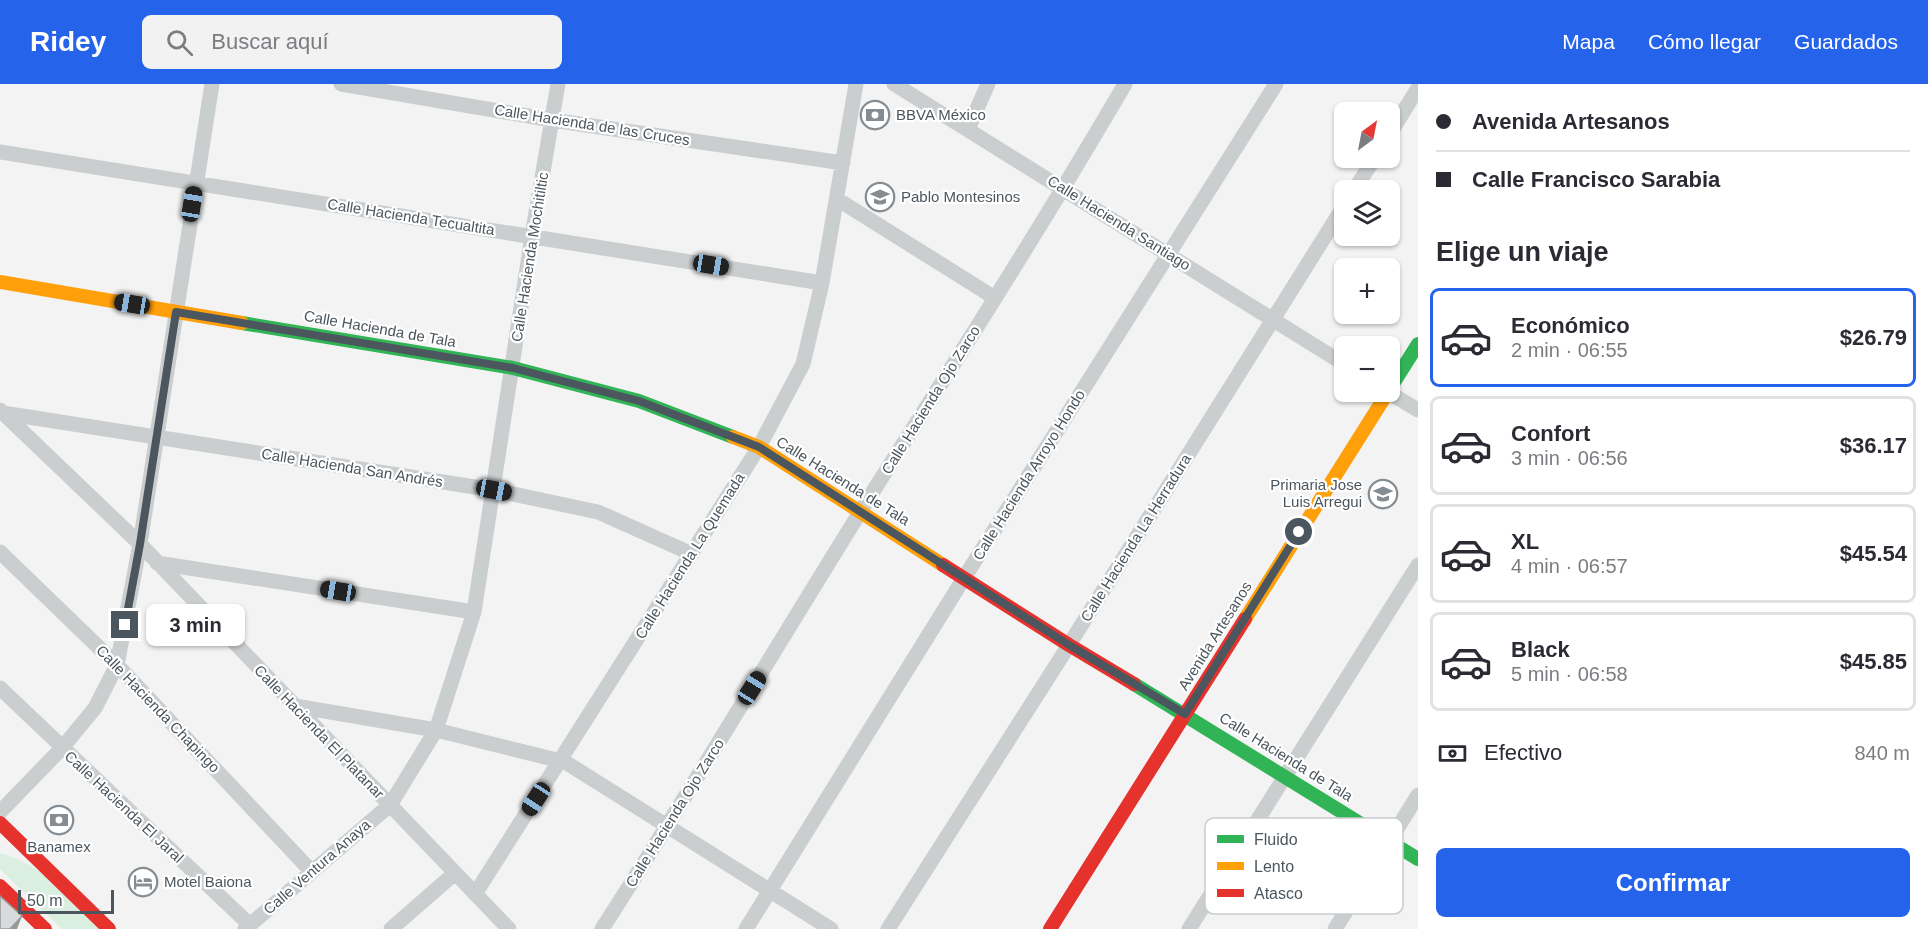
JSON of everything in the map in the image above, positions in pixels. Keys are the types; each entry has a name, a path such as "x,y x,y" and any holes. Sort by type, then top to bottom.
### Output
{"street":[{"path":"0,813 62,748 95,708 117,665 140,544 212,84"},
{"name":"Calle Hacienda de las Cruces","path":"341,84 552,120 843,163"},
{"name":"Calle Hacienda Mochitiltic","path":"390,805 435,730 474,612 558,84"},
{"name":"Calle Hacienda La Quemada","path":"475,894 759,447 803,364 822,283 856,84"},
{"name":"Calle Hacienda Santiago","path":"894,84 1334,358"},
{"path":"968,129 988,84"},
{"name":"Calle Hacienda Ojo Zarco","path":"602,929 1064,188 1125,84"},
{"name":"Calle Hacienda Arroyo Hondo","path":"746,929 1275,84"},
{"path":"1400,117 1418,88"},
{"name":"Calle Hacienda Tecualtita","path":"0,152 822,283"},
{"path":"837,199 995,298"},
{"name":"Calle Hacienda La Herradura","path":"888,929 1334,222"},
{"name":"Calle Hacienda de Tala","path":"0,282 513,368 639,401 759,447 1069,645 1353,818"},
{"name":"Avenida Artesanos","path":"1400,372 1418,344"},
{"path":"1400,399 1418,410"},
{"name":"Avenida Artesanos","path":"1050,929 1381,402"},
{"name":"Calle Hacienda San Andrés","path":"2,411 494,490 598,512 692,554"},
{"name":"Calle Hacienda El Platanar","path":"2,411 140,544 509,929"},
{"name":"Calle Hacienda Chapingo","path":"0,552 117,665 312,872"},
{"path":"158,563 474,612"},
{"path":"1258,818 1418,565"},
{"name":"Calle Hacienda El Jaral","path":"0,688 247,927"},
{"path":"295,706 435,730 565,762 831,929"},
{"path":"1403,819 1418,795"},
{"name":"Calle Ventura Anaya","path":"247,927 390,805"},
{"path":"0,823 110,929"},
{"name":"Calle Hacienda de Tala","path":"1403,850 1418,859"},
{"path":"391,929 455,873"},
{"path":"0,886 45,929"},
{"path":"1189,929 1205,903"},
{"path":"1335,929 1344,914"}],"green space":[{"path":"0,853 29,865 42,874 65,894 98,929 62,929 0,869"}],"building":[{"path":"0,896 22,916 10,929 0,929"}],"traffic: fast":[{"path":"242,323 513,368 639,401 733,437"},
{"path":"1400,373 1418,344"},
{"path":"1134,684 1351,818"},
{"path":"1403,850 1418,859"}],"traffic: slow":[{"path":"0,282 242,323"},
{"path":"1245,619 1382,402"},
{"path":"733,437 759,447 943,565"}],"traffic: jam":[{"path":"943,565 1134,684"},
{"path":"1050,929 1245,619"},
{"path":"0,823 109,929"},
{"path":"0,886 45,929"}],"place":[{"name":"BBVA México","path":"875,115"},
{"name":"Pablo Montesinos","path":"880,197"},
{"name":"Primaria Jose Luis Arregui","path":"1383,494"},
{"name":"Banamex","path":"59,820"},
{"name":"Motel Baiona","path":"143,882"}],"route":[{"path":"125,625 176,312 513,368 639,401 759,447 1069,645 1185,714 1299,532"}]}
